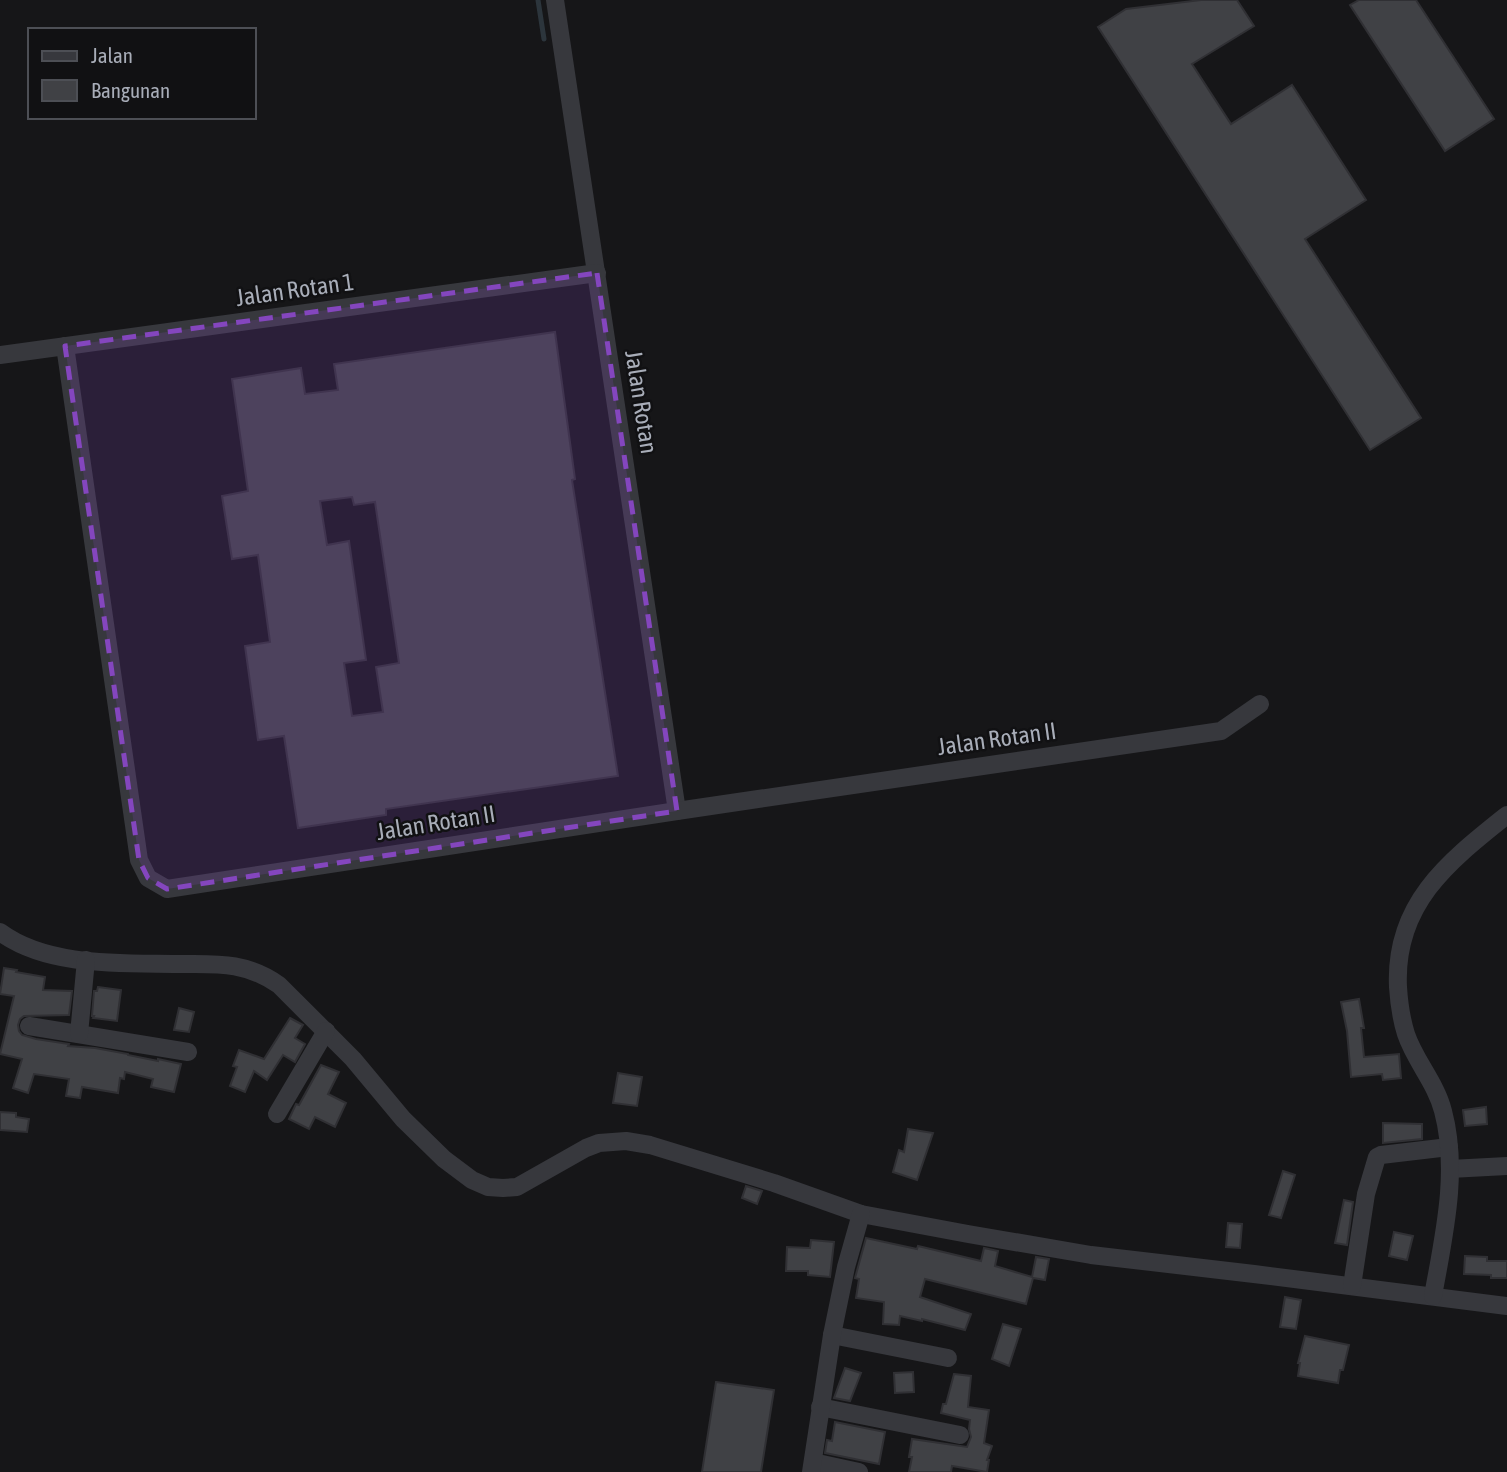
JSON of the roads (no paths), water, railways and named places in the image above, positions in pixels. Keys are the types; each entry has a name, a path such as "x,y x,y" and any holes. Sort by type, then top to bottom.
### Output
{"street":[{"name":"Jalan Rotan","path":"555,0 677,811"},
{"name":"Jalan Rotan 1","path":"0,355 597,273"},
{"name":"Jalan Rotan II","path":"65,346 139,860 148,878 167,889 1221,731 1260,704"},
{"path":"1433,1296 1445,1236 1449,1147 1443,1108 1407,1037 1400,1012 1398,963 1403,936 1412,912 1426,891 1447,866 1507,815"},
{"path":"0,935 61,957 128,964 228,965 250,969 267,977 279,985 354,1059 403,1119 444,1159 472,1180 488,1187 517,1187 599,1143 626,1141 650,1145 762,1179 861,1214 1091,1255 1507,1306"},
{"path":"79,1034 86,960"},
{"path":"29,1026 188,1052"},
{"path":"277,1114 326,1031"},
{"path":"1352,1286 1366,1194 1377,1157 1381,1154 1449,1147"},
{"path":"1450,1169 1507,1166"},
{"path":"859,1472 812,1467 832,1335 846,1267 861,1214"},
{"path":"832,1335 948,1358"},
{"path":"820,1407 960,1434"}],"waterway":[{"path":"538,0 544,39"}]}
